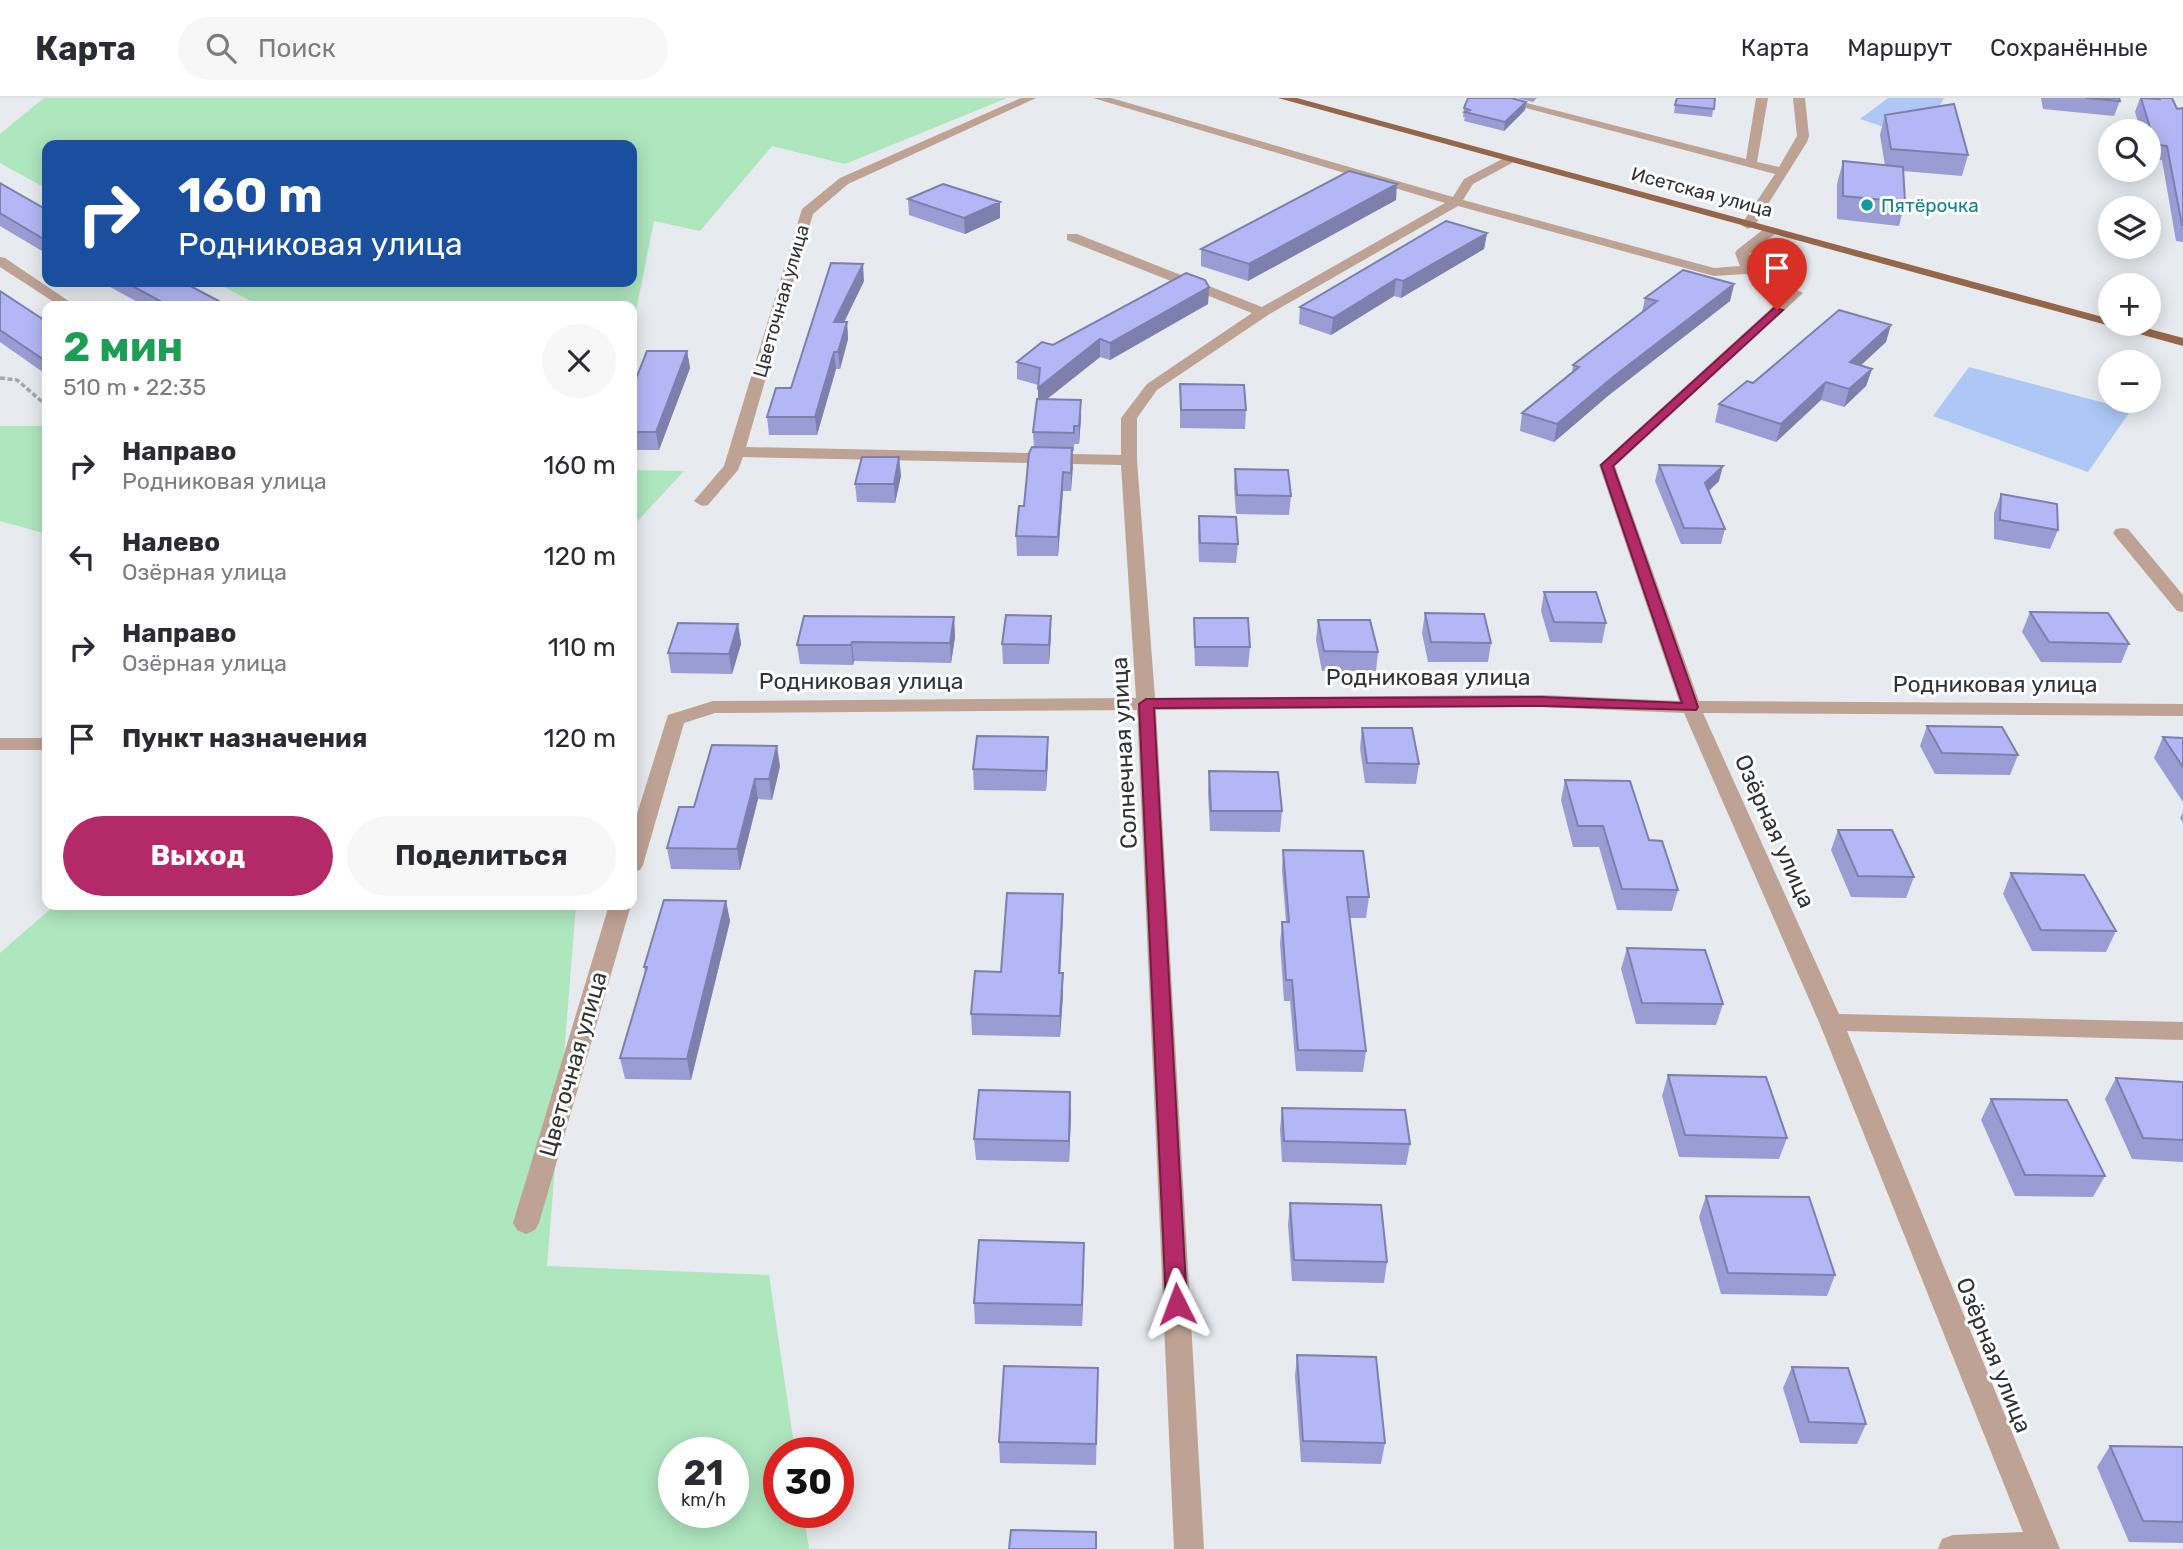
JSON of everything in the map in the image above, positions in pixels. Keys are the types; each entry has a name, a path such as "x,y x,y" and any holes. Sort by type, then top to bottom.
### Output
{"main road":[{"name":"Исетская улица","path":"1284,98 2098,319"},
{"name":"Исетская улица","path":"2161,336 2183,342"}],"street":[{"name":"Цветочная улица","path":"702,501 732,467 807,212 844,181 1030,98"},
{"path":"1099,98 1455,202 1714,272 1748,270 1742,253 1770,231"},
{"path":"1494,98 1783,172"},
{"path":"1752,164 1762,98"},
{"path":"1748,225 1803,136 1799,98"},
{"name":"Солнечная улица","path":"1189,1549 1146,704 1129,460 1129,418 1152,387 1263,312 1455,202 1468,182 1508,160"},
{"path":"1072,237 1263,312"},
{"path":"0,261 61,301"},
{"name":"Озёрная улица","path":"1748,270 1796,293 1607,465 1691,707 1831,1022 2044,1547"},
{"path":"736,452 1129,460"},
{"path":"2122,533 2183,607"},
{"name":"Родниковая улица","path":"637,848 675,719 713,707 1542,701 1691,707 2183,709"},
{"path":"0,744 42,744"},
{"name":"Цветочная улица","path":"526,1223 619,910"},
{"path":"1831,1022 2183,1031"},
{"path":"1953,1549 2044,1547"}],"path":[{"path":"0,378 17,380 42,402"}],"green space":[{"path":"44,98 1007,98 845,164 772,146 700,231 654,221 637,306 637,301 251,301 224,287 637,287 637,140 42,140 42,186 0,163 0,134"},
{"path":"0,426 42,426 42,533 0,521"},
{"path":"637,470 684,471 637,522"},
{"path":"49,910 576,910 547,1266 769,1275 793,1437 763,1437 763,1528 806,1528 809,1549 0,1549 0,953"}],"water":[{"path":"1888,98 1944,98 1937,111 1887,128 1860,119"},
{"path":"1969,367 2098,401 2098,413 2129,413 2088,472 1933,416"}],"building":[{"path":"1468,98 1511,98 1526,102 1505,122 1465,112 1470,110 1464,108"},
{"path":"1677,98 1715,98 1714,109 1675,105"},
{"path":"2086,98 2119,98 2120,101"},
{"path":"2141,98 2172,98 2177,109 2183,108 2183,225 2167,146 2161,145 2161,119 2147,119"},
{"path":"1954,104 1968,155 1891,149 1885,115"},
{"path":"1843,161 1903,167 1905,202 1843,196"},
{"path":"1349,171 1397,184 1249,264 1201,249"},
{"path":"0,183 42,207 42,238 0,213"},
{"path":"943,184 1000,202 964,218 908,199"},
{"path":"1446,221 1487,233 1403,281 1396,279 1333,318 1300,307"},
{"path":"831,263 863,264 834,322 847,322 838,352 834,352 815,417 767,417 776,388 791,388"},
{"path":"1683,270 1734,284 1613,377 1557,424 1522,413 1579,367 1573,365 1657,301 1645,298"},
{"path":"1186,273 1205,280 1209,287 1110,343 1100,339 1038,388 1040,368 1017,362 1042,342 1053,345"},
{"path":"134,287 192,287 219,301 160,301"},
{"path":"0,291 42,319 42,359 0,330"},
{"path":"1839,310 1891,325 1850,362 1872,369 1849,389 1826,382 1781,424 1719,404 1747,381 1753,383"},
{"path":"647,351 687,351 656,432 637,432 637,376"},
{"path":"1180,384 1244,385 1246,410 1181,410"},
{"path":"1037,399 1081,400 1079,426 1074,426 1074,433 1033,432"},
{"path":"1032,447 1072,448 1071,473 1063,472 1058,537 1016,536 1019,506 1024,506 1029,453"},
{"path":"862,457 899,457 894,484 855,484"},
{"path":"1659,465 1723,466 1705,483 1725,529 1684,528"},
{"path":"1235,469 1288,470 1291,496 1237,495"},
{"path":"2001,494 2057,504 2058,530 2000,520"},
{"path":"1199,516 1236,517 1238,544 1200,543"},
{"path":"1544,592 1596,592 1606,623 1554,622"},
{"path":"2030,612 2108,613 2129,644 2049,642"},
{"path":"1425,613 1484,614 1491,643 1431,642"},
{"path":"1006,615 1051,616 1049,645 1002,644"},
{"path":"804,616 954,617 950,643 852,642 851,645 797,645"},
{"path":"1194,618 1248,618 1250,647 1195,647"},
{"path":"1318,620 1370,620 1378,652 1324,651"},
{"path":"678,623 738,624 729,654 668,653"},
{"path":"1927,726 2002,727 2018,755 1942,753"},
{"path":"1362,728 1412,728 1419,764 1367,763"},
{"path":"977,736 1048,737 1046,771 973,769"},
{"path":"2163,737 2183,738 2183,767"},
{"path":"712,745 777,746 769,779 755,779 737,849 667,848 679,807 694,807"},
{"path":"1209,771 1278,772 1282,811 1211,811"},
{"path":"1565,780 1630,781 1649,840 1662,841 1678,890 1622,889 1603,826 1578,826"},
{"path":"1838,830 1892,830 1914,877 1858,876"},
{"path":"1283,850 1363,851 1369,897 1347,897 1366,1051 1298,1050 1292,980 1286,980 1282,922 1289,922"},
{"path":"2011,873 2084,875 2116,931 2041,930"},
{"path":"1007,893 1063,894 1060,1016 971,1014 975,971 1001,972"},
{"path":"664,900 726,901 687,1059 620,1058 647,967 644,967"},
{"path":"1627,948 1705,950 1723,1004 1642,1003"},
{"path":"1668,1075 1766,1077 1787,1138 1685,1135"},
{"path":"2116,1078 2183,1082 2183,1140 2143,1138"},
{"path":"979,1090 1070,1092 1069,1141 974,1139"},
{"path":"1991,1099 2067,1100 2105,1176 2025,1175"},
{"path":"1282,1108 1405,1110 1410,1144 1284,1141"},
{"path":"1706,1196 1809,1197 1835,1275 1728,1273"},
{"path":"1290,1203 1381,1205 1387,1262 1294,1260"},
{"path":"979,1240 1084,1243 1082,1305 974,1303"},
{"path":"1297,1355 1376,1357 1385,1443 1303,1441"},
{"path":"1004,1366 1098,1368 1096,1444 999,1442"},
{"path":"1792,1367 1848,1368 1866,1424 1809,1422"},
{"path":"2110,1446 2183,1447 2183,1522 2143,1521"},
{"path":"1011,1530 1096,1532 1096,1549 1009,1549"}],"place":[{"name":"Пятёрочка","path":"1867,205"}],"route":[{"path":"1177,1304 1146,704 1542,701 1691,707 1607,465 1777,310"}]}
